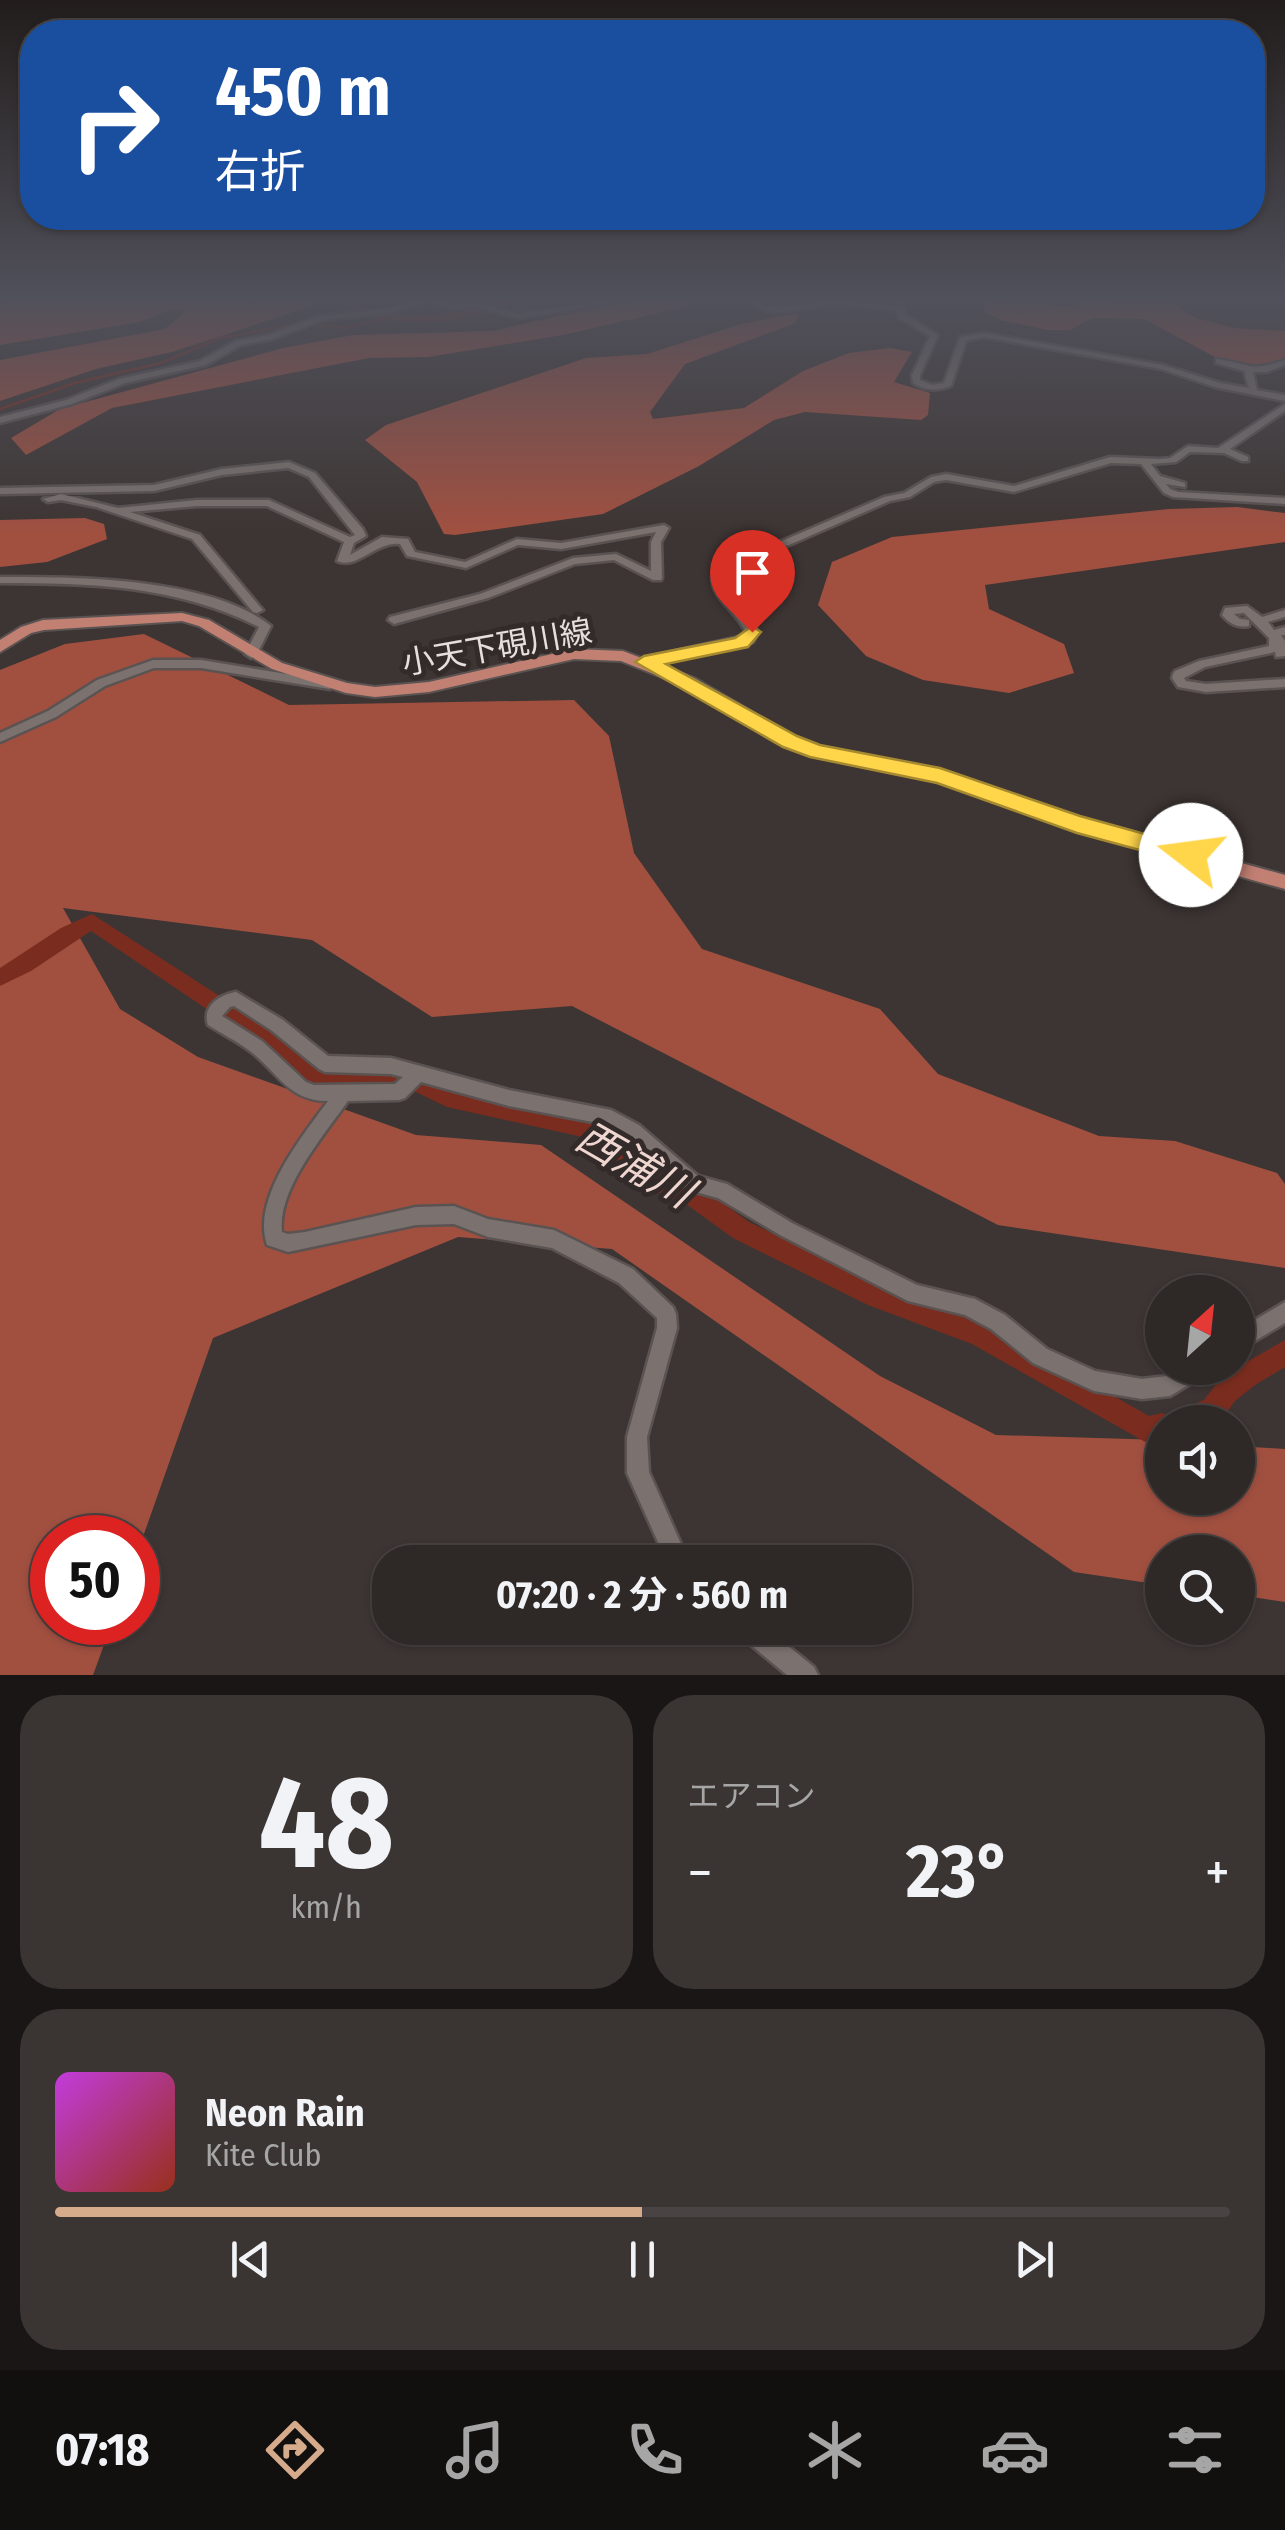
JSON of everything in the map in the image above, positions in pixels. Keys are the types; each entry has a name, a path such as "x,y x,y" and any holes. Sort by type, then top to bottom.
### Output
{"main road":[{"name":"小天下硯川線","path":"0,647 43,624 182,617 204,624 251,654 346,688 396,692 574,654 598,653 644,662 689,682 790,742 817,752 940,776 1077,824 1285,882"}],"street":[{"path":"0,420 68,402 134,378"},
{"path":"916,378 925,387 940,388 950,378"},
{"path":"1204,378 1285,398"},
{"path":"1250,378 1254,393"},
{"path":"1222,449 1285,407"},
{"path":"644,662 748,640 752,632 748,624 720,598 717,572 723,557 785,543 887,499 907,495 926,475 1014,489 1110,460 1173,460 1192,447 1222,449 1245,459"},
{"path":"1151,461 1167,490"},
{"path":"0,491 154,488 222,472 289,465 312,475 344,509 361,536 350,541 342,561 351,560 386,539 404,542 411,554 466,565 517,542 561,546 664,528 656,542 657,578 616,557 590,558 564,564 484,596 394,620"},
{"path":"1162,475 1182,485"},
{"path":"0,580 142,587 257,610 196,537 116,511 60,497 48,499 56,487"},
{"path":"1153,491 1285,501"},
{"path":"1206,497 1216,492 1232,492"},
{"path":"116,511 197,503 269,503 350,541"},
{"path":"1234,603 1242,603 1281,634"},
{"path":"224,606 265,626 251,654"},
{"path":"1245,624 1237,624 1228,615 1229,610 1247,610"},
{"path":"1260,621 1285,614"},
{"path":"1281,634 1275,648 1194,665 1178,678 1182,684 1206,688 1285,683"},
{"path":"1281,634 1280,654 1285,652"},
{"path":"1251,640 1266,651"},
{"path":"0,738 52,714 101,683 152,664 201,664 346,688"},
{"path":"418,1074 399,1092 314,1093 300,1088 256,1046 214,1020 214,1013 226,1001 236,1000 325,1064 391,1066 509,1098 605,1116 634,1131 694,1184 721,1190 786,1229 915,1294 968,1306 998,1322 1040,1356 1094,1381 1142,1388 1172,1385"},
{"path":"344,1092 313,1137 273,1210 269,1226 274,1238 288,1243 306,1241 416,1216 454,1214 488,1228 554,1238 626,1276 666,1314 666,1328 636,1437 638,1473 670,1545"},
{"path":"1255,1331 1285,1312"},
{"path":"769,1645 806,1675"}],"shaded area":[{"path":"0,378 68,378 0,401"},
{"path":"173,378 265,378 112,408 26,455 11,438 60,409"},
{"path":"526,378 675,378 650,412 653,419 744,408 792,378 896,378 894,382 930,393 928,415 921,420 805,412 774,420 699,466 603,514 455,535 444,534 417,482 365,440 386,425"},
{"path":"1237,507 1285,513 1285,542 985,585 989,609 1064,644 1074,673 1009,693 923,680 866,656 818,605 832,562 892,537 1169,509"},
{"path":"85,518 104,524 107,539 47,562 0,567 0,520"},
{"path":"144,634 289,705 574,700 609,736 634,853 702,949 880,1009 938,1074 1099,1136 1175,1141 1277,1173 1285,1184 1285,1268 998,1225 572,1006 432,1017 312,940 63,908 120,1009 198,1057 416,1135 541,1145 880,1376 996,1435 1145,1439 1145,1515 1255,1515 1255,1447 1285,1449 1285,1602 1255,1598 1255,1535 1145,1535 1145,1582 1074,1572 612,1249 458,1237 213,1338 151,1515 30,1515 30,1645 104,1645 93,1675 0,1675 0,670 65,644"}],"waterway":[{"path":"0,409 96,378"},
{"name":"西浦川","path":"0,977 92,922 267,1038 309,1073 333,1078 398,1076 447,1097 592,1129 660,1182 694,1196 741,1230 877,1296 979,1334 1145,1429"},
{"name":"西浦川","path":"1217,1405 1246,1376 1285,1353"}],"route":[{"path":"752,632 742,643 644,662 689,682 790,742 817,752 940,776 1077,824 1191,855"}]}
